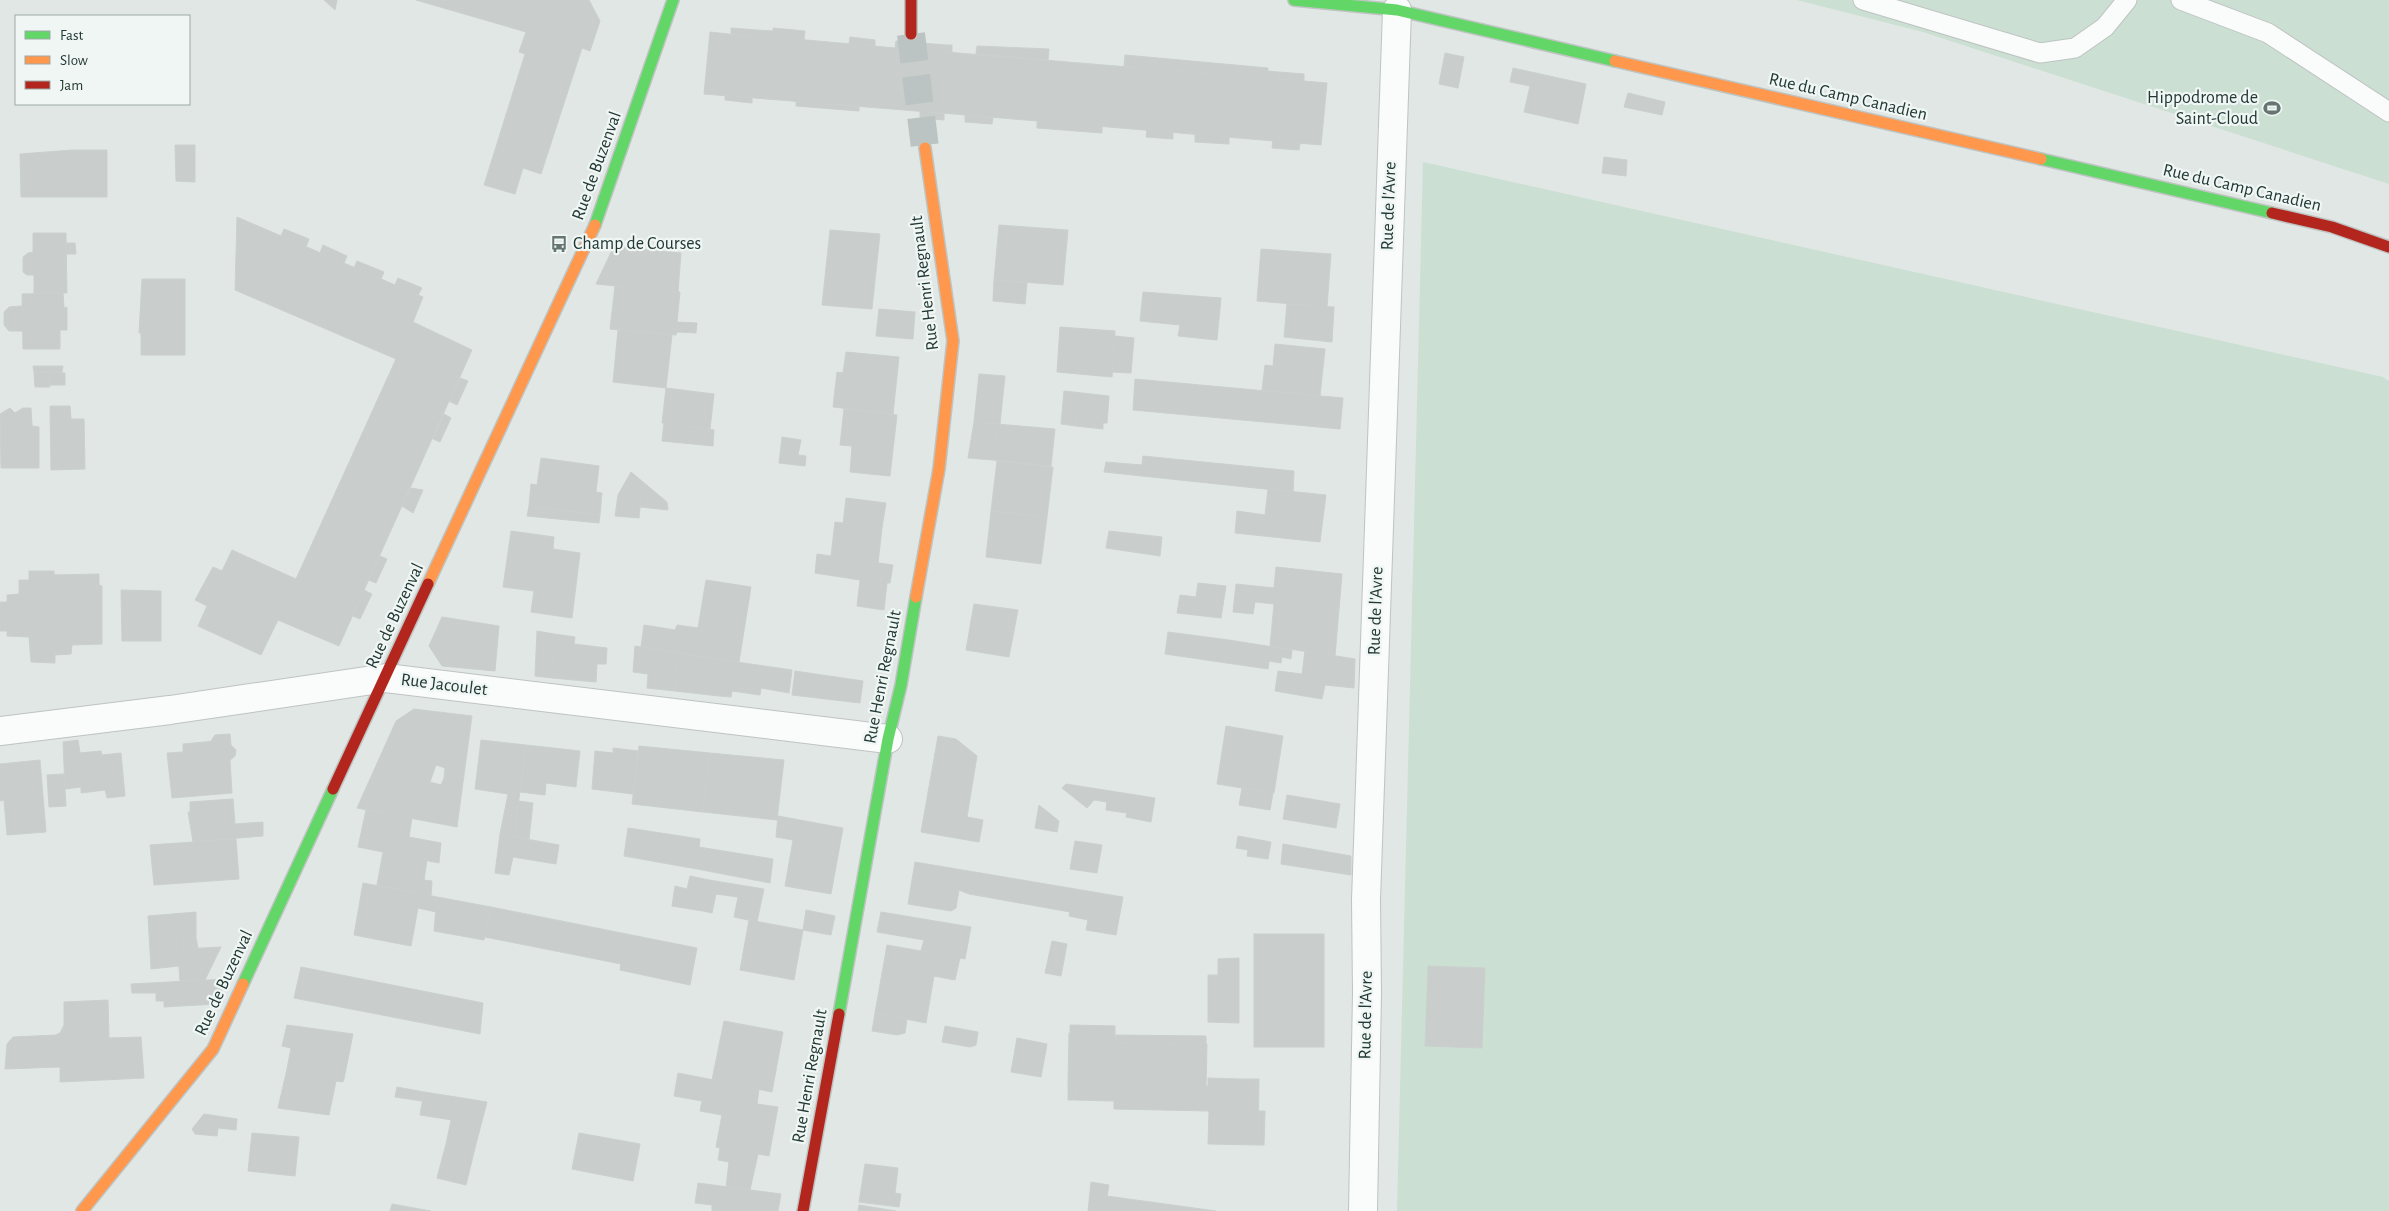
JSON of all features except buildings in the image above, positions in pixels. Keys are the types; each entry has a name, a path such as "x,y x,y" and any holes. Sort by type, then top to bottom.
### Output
{"street":[{"name":"Rue de Buzenval","path":"82,1211 213,1049 602,209 673,0"},
{"path":"910,0 911,34"},
{"name":"Rue du Camp Canadien","path":"1294,0 1351,3 1396,10 2332,227 2389,247"},
{"name":"Rue de l'Avre","path":"1363,1211 1368,993 1366,900 1396,10"},
{"name":"Rue Henri Regnault","path":"803,1211 888,739 902,685 939,469 953,341 925,148"},
{"name":"Rue Jacoulet","path":"0,731 170,710 386,678 888,739"}],"lane":[{"path":"1863,0 2040,53 2076,48 2105,27 2128,0"},
{"path":"2181,0 2268,34 2389,112"}],"green space":[{"name":"Hippodrome de Saint-Cloud","path":"1797,0 2389,0 2389,184 1923,32"},
{"path":"1423,162 2383,377 2389,381 2389,1211 1397,1211"}],"tunnel":[{"path":"911,34 925,148"}],"traffic: fast":[{"path":"595,225 673,0"},
{"path":"1294,0 1397,10 1615,61"},
{"path":"2041,159 2272,213"},
{"path":"839,1014 888,739 901,685 916,597"},
{"path":"243,984 333,789"}],"traffic: slow":[{"path":"1615,61 2041,159"},
{"path":"916,597 939,469 953,341 925,148"},
{"path":"428,584 595,225"},
{"path":"82,1211 213,1049 243,984"}],"traffic: jam":[{"path":"911,0 911,34"},
{"path":"2272,213 2332,227 2389,247"},
{"path":"333,789 428,584"},
{"path":"803,1211 839,1014"}],"place":[{"name":"Hippodrome de Saint-Cloud","path":"2272,108"},
{"name":"Champ de Courses","path":"559,244"}]}
